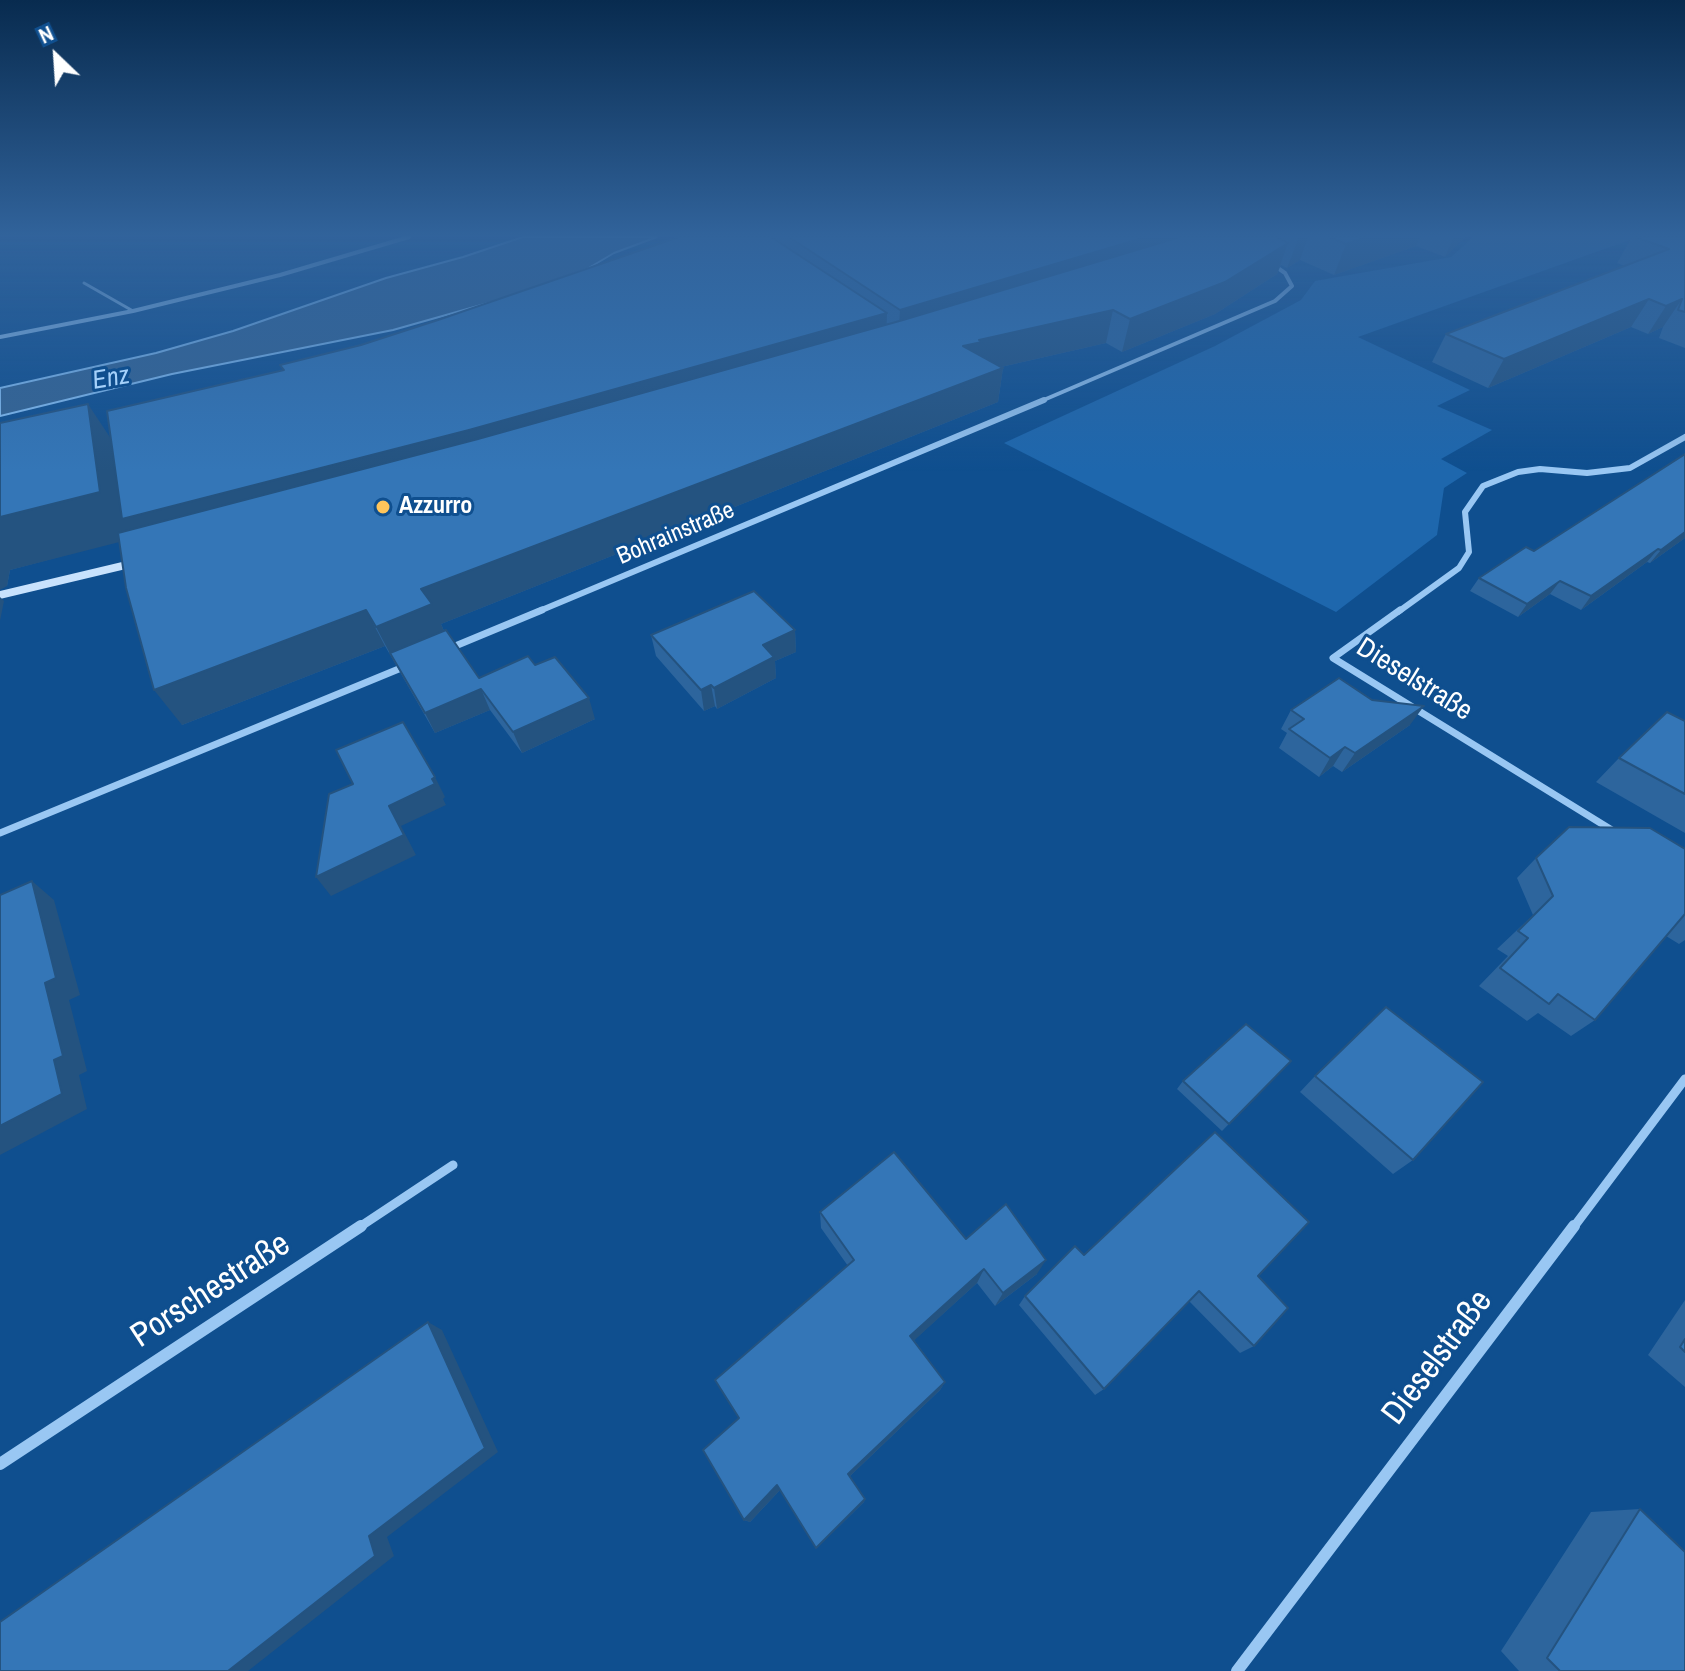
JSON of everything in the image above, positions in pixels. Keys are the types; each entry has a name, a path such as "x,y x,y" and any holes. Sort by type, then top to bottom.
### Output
{"street":[{"path":"0,337 113,315"},
{"name":"Bohrainstraße","path":"447,650 1247,315"},
{"name":"Dieselstraße","path":"1617,834 1333,658 1459,568 1469,552 1465,512 1483,486 1518,472 1540,469 1587,473 1630,468 1685,437"},
{"path":"140,548 142,562"},
{"path":"0,595 157,558"},
{"path":"0,833 417,662"},
{"name":"Dieselstraße","path":"1237,1671 1685,1079"},
{"name":"Porschestraße","path":"0,1464 453,1165"}],"shaded area":[{"path":"1273,315 1420,315 1358,337 1470,390 1437,406 1492,430 1441,459 1467,473 1444,488 1437,535 1336,612 1004,443 1215,346"}],"water":[{"name":"Enz","path":"279,315 446,315 393,330 172,374 0,416 0,388 156,353"}],"building":[{"path":"453,315 880,315 469,430 122,519 107,411 284,370 280,365 361,345"},
{"path":"920,315 1091,315 963,346 1003,368 421,589 432,604 376,627 366,610 154,690 126,588 118,533 478,439"},
{"path":"1496,315 1610,315 1504,359 1446,334"},
{"path":"88,404 100,492 0,517 0,423"},
{"path":"1685,454 1685,532 1591,596 1560,581 1527,604 1479,578 1526,547 1534,551"},
{"path":"754,591 795,630 763,645 774,657 714,688 711,685 701,690 651,635"},
{"path":"446,630 479,678 528,656 535,665 555,657 589,698 513,732 481,689 425,713 390,653"},
{"path":"1339,678 1372,700 1424,706 1355,753 1345,747 1330,758 1289,729 1304,719 1291,710"},
{"path":"1667,712 1685,721 1685,794 1619,758"},
{"path":"403,722 435,777 432,779 435,784 389,806 404,835 316,877 329,794 353,784 336,750"},
{"path":"1569,827 1650,828 1685,849 1685,914 1595,1020 1558,994 1549,1004 1500,968 1528,938 1518,931 1553,896 1536,858"},
{"path":"32,881 56,978 45,983 63,1056 54,1060 62,1094 0,1126 0,895"},
{"path":"1386,1007 1483,1082 1413,1160 1315,1076"},
{"path":"1246,1024 1291,1061 1229,1124 1183,1081"},
{"path":"1215,1132 1309,1222 1258,1276 1288,1308 1254,1346 1199,1291 1104,1389 1025,1296 1075,1246 1084,1255"},
{"path":"894,1152 966,1239 1006,1204 1046,1260 1003,1293 984,1269 910,1336 945,1382 848,1474 865,1499 816,1548 777,1485 744,1520 703,1450 739,1418 715,1380 854,1260 820,1212"},
{"path":"428,1322 485,1448 369,1536 375,1556 228,1671 0,1671 0,1622"},
{"path":"1640,1509 1685,1552 1685,1671 1560,1671 1547,1658"}],"place":[{"name":"Azzurro","path":"383,507"}]}
